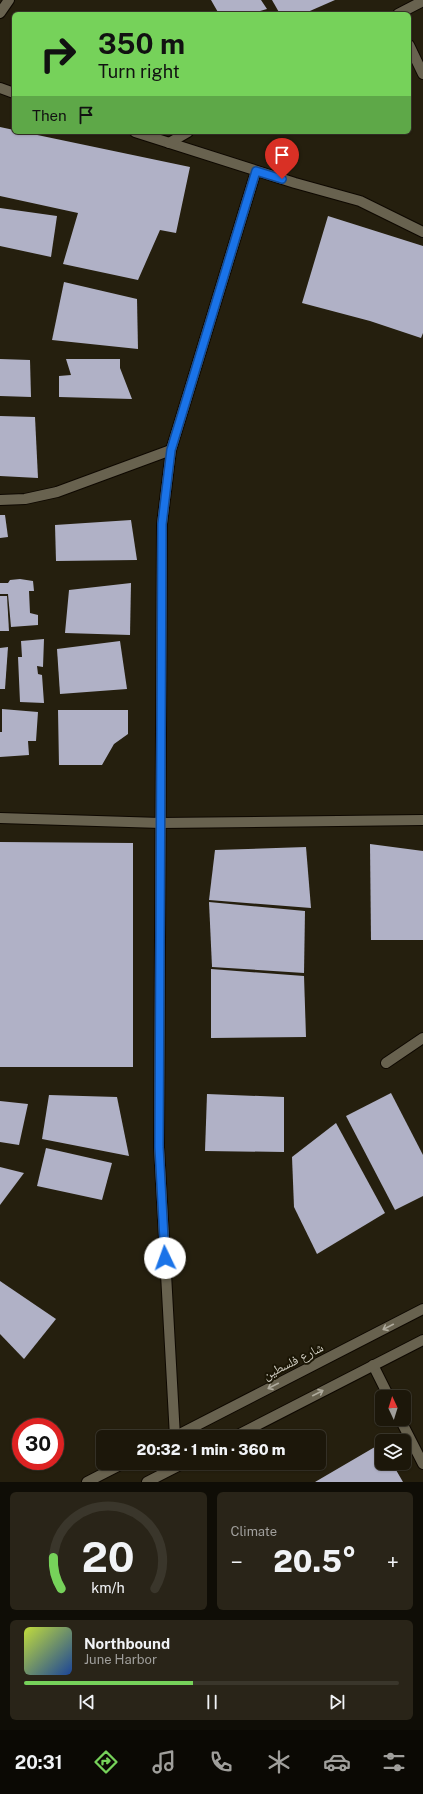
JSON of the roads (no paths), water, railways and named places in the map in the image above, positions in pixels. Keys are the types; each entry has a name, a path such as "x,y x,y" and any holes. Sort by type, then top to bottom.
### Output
{"street":[{"path":"0,13 9,0"},
{"path":"402,12 423,1"},
{"path":"411,49 423,74"},
{"path":"0,88 12,92"},
{"path":"141,134 256,171 360,202 423,232"},
{"path":"169,143 185,134"},
{"path":"174,1430 159,1147 162,524 171,450 256,171"},
{"path":"0,500 25,500 57,492 171,450"},
{"path":"0,818 161,823 423,820"},
{"path":"386,1063 423,1038"},
{"name":"شارع فلسطين","path":"188,1430 423,1309"},
{"path":"248,1430 423,1340"},
{"path":"373,1365 386,1390"},
{"path":"404,1426 423,1464"},
{"path":"87,1482 110,1470"},
{"path":"147,1482 170,1470"}]}
